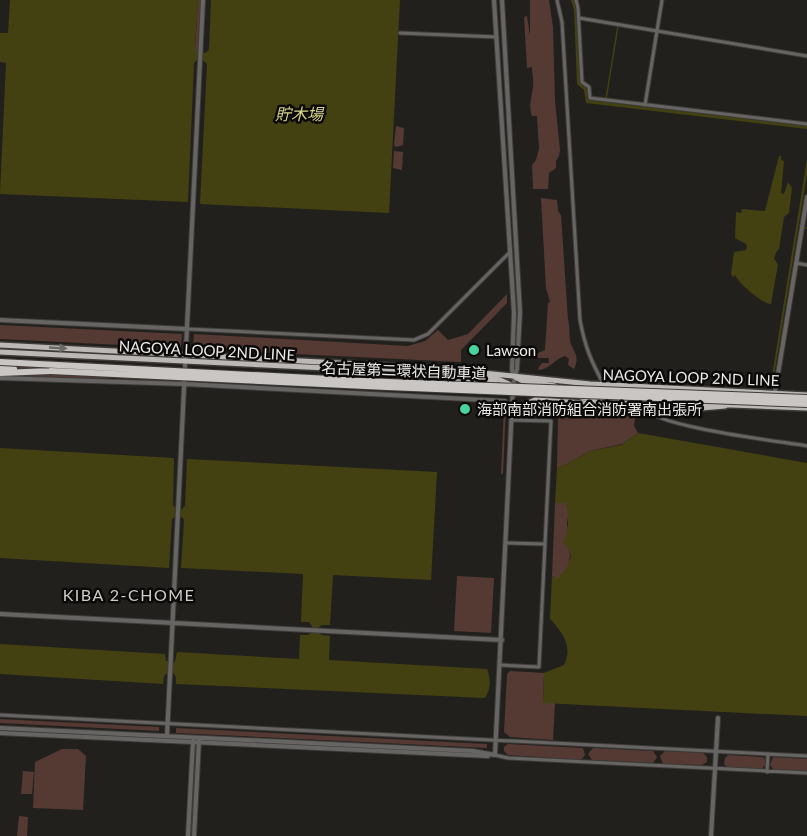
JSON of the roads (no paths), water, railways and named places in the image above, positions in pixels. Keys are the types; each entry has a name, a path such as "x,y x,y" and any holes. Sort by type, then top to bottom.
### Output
{"highway":[{"name":"NAGOYA LOOP 2ND LINE","path":"0,345 416,373 603,400 807,406"},
{"name":"NAGOYA LOOP 2ND LINE","path":"0,352 452,370 605,386 775,392 807,396"},
{"name":"名古屋第二環状自動車道","path":"0,362 388,382 807,396"},
{"path":"0,368 51,371"},
{"path":"452,370 467,375 501,380 513,386"},
{"path":"0,373 51,371"},
{"name":"名古屋第二環状自動車道","path":"51,371 807,406"},
{"path":"514,376 520,380 535,383 606,392 663,395 696,403"},
{"path":"512,418 523,405 535,400 694,409 738,405"}],"street":[{"path":"166,736 204,0"},
{"path":"494,0 514,313 512,369 514,376"},
{"path":"495,755 513,386 517,369 520,312 502,0"},
{"path":"557,0 562,22 580,320 584,345 605,386"},
{"path":"576,0 582,82 589,87 590,98 807,124"},
{"path":"645,105 662,0"},
{"path":"579,18 807,56"},
{"path":"400,33 497,37"},
{"path":"775,392 807,197"},
{"path":"0,320 414,340 428,334 510,252"},
{"path":"796,263 807,265"},
{"path":"0,378 184,384 505,401"},
{"path":"642,407 650,414 680,424 807,446"},
{"path":"500,665 539,667 551,421 512,418"},
{"path":"506,543 545,544"},
{"path":"0,614 502,640"},
{"path":"0,715 807,756"},
{"path":"711,836 718,718"},
{"path":"0,728 166,736 193,740"},
{"path":"0,733 473,751 508,758 807,773"},
{"path":"188,836 193,740"},
{"path":"194,836 199,740"},
{"path":"767,772 768,754"}],"water":[{"name":"貯木場","path":"10,0 198,0 195,49 205,53 209,50 211,0 400,0 389,213 200,204 207,64 197,60 194,63 188,202 0,194 6,63 0,62 0,33 8,33"},
{"path":"571,0 574,0 577,13 581,83 587,89 588,100 807,126 807,129 586,103 584,90 577,84 574,10"},
{"path":"779,156 784,161 781,193 784,194 788,182 792,188 789,213 784,217 779,249 774,259 778,264 771,304 757,297 735,275 733,277 731,274 734,252 746,250 747,247 735,238 736,212 741,213 742,209 765,211"},
{"path":"807,159 807,174 773,382 771,382"},
{"path":"638,433 807,463 807,716 543,703 544,673 564,665 567,658 567,646 563,635 550,619 552,576 558,578 568,565 571,556 568,547 563,543 567,534 567,508 565,503 555,503 557,468 590,451 621,445"},
{"path":"0,448 174,458 173,505 175,508 182,509 185,506 187,459 437,472 431,580 333,575 330,625 319,627 319,633 330,636 329,660 487,669 490,684 485,698 176,684 174,674 166,674 163,684 0,674 0,644 165,654 166,661 175,662 177,652 299,659 300,635 308,635 312,632 312,626 309,622 301,622 303,574 181,568 184,520 182,517 172,519 169,568 0,558"}],"waterway":[{"path":"606,99 618,26"}],"place":[{"name":"Lawson","path":"474,350"},
{"name":"海部南部消防組合消防署南出張所","path":"465,409"}],"district":[{"name":"KIBA 2-CHOME","path":"129,594"}]}
